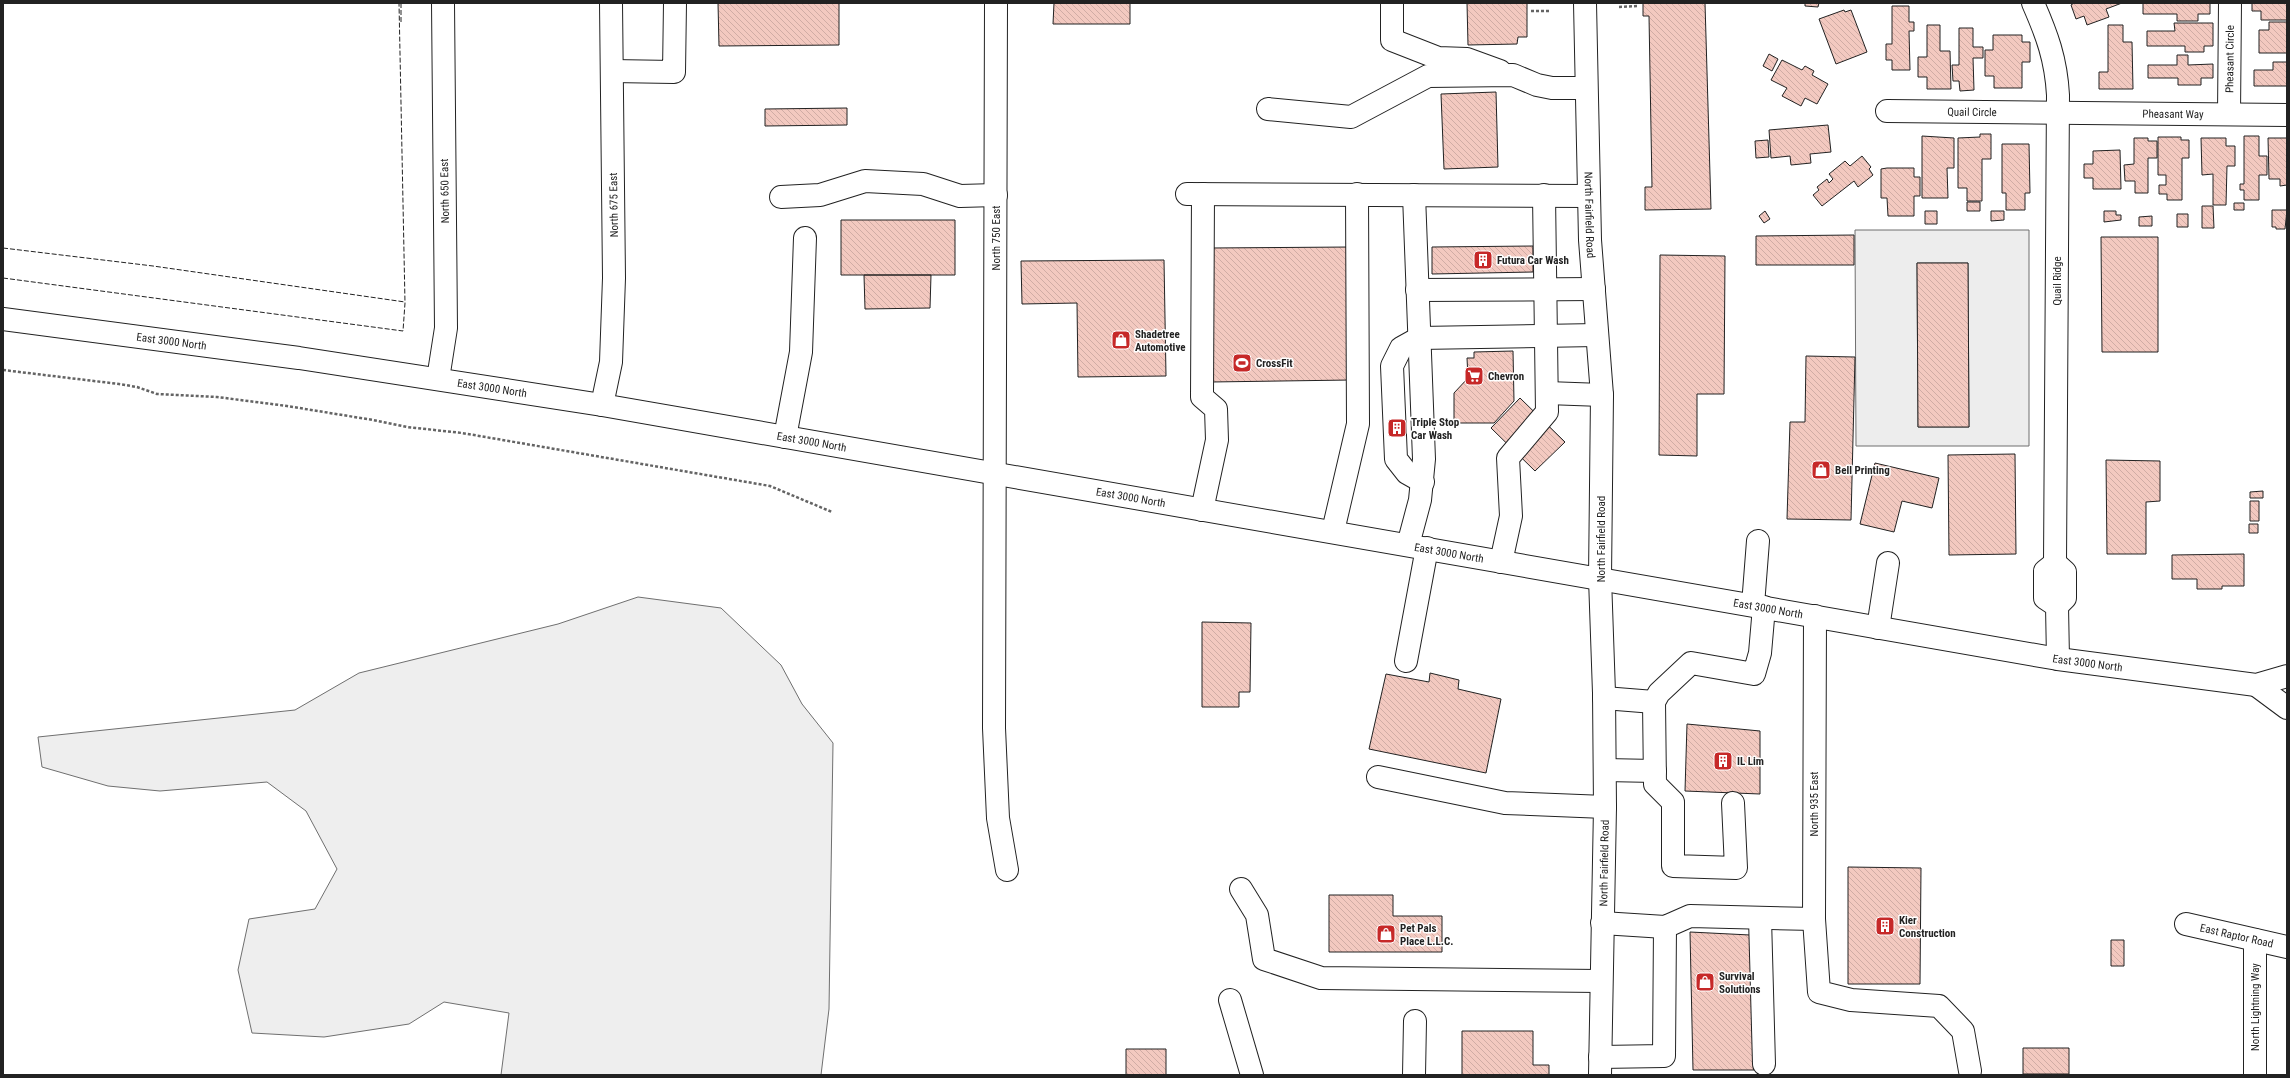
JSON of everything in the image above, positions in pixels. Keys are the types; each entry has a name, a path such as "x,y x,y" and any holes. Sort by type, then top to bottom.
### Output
{"street":[{"name":"North 650 East","path":"438,379 446,328 443,3"},
{"name":"North 675 East","path":"602,405 611,362 614,278 611,3"},
{"path":"612,72 674,72 676,3"},
{"name":"North 750 East","path":"996,3 996,195 993,472 994,728 998,818 1007,870"},
{"path":"1392,3 1392,40 1438,58 1467,59 1537,85 1552,88 1586,88"},
{"name":"North Fairfield Road","path":"1585,3 1586,88 1594,289 1602,395 1600,578 1604,698 1605,807 1600,981 1600,1066"},
{"name":"Quail Ridge","path":"2032,3 2049,38 2057,73 2058,112 2056,214 2058,416 2056,563 2065,572 2065,598 2057,606 2058,659"},
{"name":"Pheasant Circle","path":"2229,114 2230,3"},
{"path":"1268,108 1351,117 1428,76 1513,75"},
{"name":"Quail Circle","path":"1887,110 2058,112"},
{"name":"Pheasant Way","path":"2058,112 2287,115"},
{"path":"781,197 820,195 864,181 923,184 960,196 996,195"},
{"path":"1202,510 1217,440 1216,409 1202,397 1195,194 1590,196"},
{"path":"1333,531 1358,424 1357,194"},
{"path":"1406,661 1418,546 1424,459 1414,195"},
{"path":"1501,562 1511,516 1508,458 1547,412 1544,195"},
{"path":"785,437 801,352 805,238"},
{"path":"1417,290 1594,289"},
{"name":"East 3000 North","path":"3,319 160,338 602,405 993,472 1202,510 1333,531 1501,562 1600,578 2058,659 2256,685 2287,676"},
{"path":"1423,482 1407,473 1396,459 1392,366 1401,348 1419,338 1597,335"},
{"path":"1547,393 1602,395"},
{"path":"1733,803 1736,868 1673,866 1673,802 1655,784 1654,702 1659,693 1691,663 1754,674 1760,653 1758,541"},
{"path":"1878,628 1888,563"},
{"name":"North 935 East","path":"1815,616 1814,919 1819,992 1851,1000 1939,1006 1962,1031 1970,1071"},
{"name":"East 3000 North","path":"2256,685 2287,708"},
{"path":"1604,698 1654,702"},
{"path":"1605,770 1655,771"},
{"path":"1378,777 1505,803 1605,807"},
{"path":"1241,890 1257,915 1264,960 1321,978 1600,981"},
{"path":"1602,924 1665,926 1690,916 1814,919"},
{"path":"1760,918 1764,1064"},
{"name":"East Raptor Road","path":"2186,924 2287,947"},
{"path":"1600,1066 1664,1056 1665,926"},
{"name":"North Lightning Way","path":"2255,940 2255,1075"},
{"path":"1230,1000 1252,1075"},
{"path":"1414,1075 1415,1021"}],"path":[{"path":"1618,6 1639,6"},
{"path":"1531,11 1550,10"},
{"path":"3,370 137,387 157,394 216,397 287,406 407,427 470,434 770,486 832,512"}],"shaded area":[{"path":"1855,230 2029,230 2029,446 1856,446","holes":["1917,263 1968,263 1969,427 1918,427"]},
{"path":"638,597 721,608 781,665 802,704 833,743 829,1009 821,1075 501,1075 509,1013 444,1002 409,1024 324,1037 252,1033 238,970 249,919 315,909 337,869 306,811 267,782 160,791 108,786 42,767 38,737 295,710 359,673 558,624"}],"building":[{"path":"718,3 839,3 839,45 719,46"},
{"path":"1054,3 1130,3 1130,24 1053,24"},
{"path":"1467,3 1527,3 1527,37 1518,37 1517,44 1468,45"},
{"path":"1643,3 1705,3 1711,209 1645,210 1645,187 1652,187 1649,16 1643,16"},
{"path":"1805,3 1819,3 1818,7 1805,6"},
{"path":"2074,3 2122,3 2106,9 2109,17 2087,25 2084,16 2076,19 2071,5"},
{"path":"2143,3 2210,3 2210,14 2198,14 2198,21 2177,21 2177,14 2143,14"},
{"path":"2252,3 2287,3 2287,20 2261,20 2261,11 2252,11"},
{"path":"1892,6 1909,6 1909,22 1914,22 1914,31 1909,31 1910,70 1892,70 1892,60 1886,60 1886,44 1892,44"},
{"path":"1844,10 1845,12 1851,10 1867,52 1836,64 1819,19"},
{"path":"2269,22 2287,22 2287,53 2259,53 2259,30 2269,30"},
{"path":"2174,23 2213,23 2213,46 2204,46 2204,52 2185,52 2185,46 2147,46 2147,31 2175,31"},
{"path":"1927,25 1940,25 1940,51 1950,51 1951,89 1927,89 1927,77 1918,77 1918,57 1927,57"},
{"path":"2108,25 2123,25 2123,42 2132,42 2133,89 2099,89 2099,72 2108,72"},
{"path":"1959,28 1973,28 1973,47 1983,47 1983,58 1973,58 1974,90 1960,91 1959,81 1953,81 1952,65 1959,65"},
{"path":"1993,35 2022,35 2022,42 2030,42 2030,62 2022,62 2022,88 1994,88 1994,76 1985,76 1985,50 1993,50"},
{"path":"1769,54 1778,59 1772,71 1763,66"},
{"path":"2177,55 2188,55 2188,65 2213,64 2213,78 2201,78 2201,85 2178,85 2178,78 2148,78 2148,65 2177,65"},
{"path":"1782,60 1802,70 1805,66 1814,71 1812,75 1828,84 1817,104 1805,98 1801,106 1782,96 1787,88 1771,80"},
{"path":"2273,62 2287,62 2287,86 2254,86 2254,70 2273,70"},
{"path":"1496,92 1498,167 1444,169 1441,94"},
{"path":"847,108 847,125 765,126 765,109"},
{"path":"1828,125 1831,152 1810,154 1811,163 1791,165 1790,156 1771,158 1769,130"},
{"path":"1980,134 1991,134 1991,159 1982,159 1982,201 1967,201 1967,188 1958,188 1958,138 1980,137"},
{"path":"1922,136 1954,138 1954,168 1947,168 1948,198 1922,198"},
{"path":"2244,136 2259,136 2259,156 2267,156 2267,175 2259,175 2259,200 2244,200 2244,190 2240,190 2240,184 2244,184"},
{"path":"2158,137 2181,137 2181,140 2189,140 2189,158 2182,158 2182,200 2167,200 2167,194 2159,194 2159,185 2166,185 2166,175 2158,175"},
{"path":"2134,138 2148,138 2148,141 2157,141 2157,158 2148,158 2148,193 2135,193 2135,181 2125,181 2124,165 2134,164"},
{"path":"2201,138 2226,138 2226,146 2235,146 2235,166 2227,166 2226,205 2213,205 2213,174 2202,175"},
{"path":"2268,138 2287,138 2287,185 2280,186 2280,179 2269,179"},
{"path":"1768,140 1769,157 1756,158 1755,141"},
{"path":"2002,144 2029,144 2030,193 2025,193 2025,210 2006,210 2006,193 2002,193"},
{"path":"2120,150 2121,189 2093,189 2093,178 2084,178 2084,164 2093,164 2093,151"},
{"path":"1862,156 1871,167 1869,169 1873,175 1858,187 1854,181 1822,206 1813,195 1819,190 1817,187 1827,179 1829,183 1833,179 1829,174 1845,161 1850,166"},
{"path":"1914,168 1914,177 1920,177 1920,196 1914,196 1914,216 1888,216 1887,198 1881,198 1881,169"},
{"path":"1967,202 1980,202 1980,211 1967,211"},
{"path":"2234,203 2244,203 2244,210 2234,210"},
{"path":"2202,206 2213,206 2214,228 2202,228"},
{"path":"2272,210 2287,210 2285,229 2276,229 2276,227 2272,227"},
{"path":"1765,211 1770,219 1764,223 1759,216"},
{"path":"1925,211 1937,211 1937,224 1925,224"},
{"path":"1991,211 2004,211 2004,220 1991,221"},
{"path":"2104,211 2116,211 2116,215 2121,215 2121,220 2104,222"},
{"path":"2177,214 2188,214 2188,227 2177,227"},
{"path":"2152,216 2152,226 2139,226 2139,217"},
{"path":"841,220 955,220 955,275 841,275"},
{"path":"1854,235 1854,265 1756,265 1756,236"},
{"path":"2101,237 2158,237 2158,352 2102,352"},
{"name":"Futura Car Wash","path":"1533,246 1533,272 1432,274 1432,247"},
{"path":"1350,247 1351,380 1211,382 1210,248"},
{"path":"1660,255 1725,256 1724,394 1697,394 1697,456 1659,455"},
{"name":"Shadetree Automotive","path":"1164,260 1166,376 1078,377 1077,303 1022,304 1021,261"},
{"path":"1917,263 1968,263 1969,427 1918,427"},
{"path":"864,275 931,275 930,308 865,309"},
{"path":"1513,351 1514,401 1494,423 1454,423 1454,393 1468,378 1467,358 1474,358 1474,352"},
{"name":"Bell Printing","path":"1806,356 1855,357 1851,520 1787,519 1790,422 1805,422"},
{"name":"Chevron","path":"1520,398 1565,442 1535,471 1491,428"},
{"path":"2015,454 2016,554 1949,555 1948,455"},
{"path":"2106,460 2160,461 2160,501 2146,502 2146,554 2107,554"},
{"path":"1875,463 1939,478 1932,508 1902,501 1894,532 1860,524"},
{"path":"2263,491 2263,498 2250,498 2250,492"},
{"path":"2250,501 2259,501 2259,521 2250,521"},
{"path":"2249,524 2258,524 2258,533 2249,533"},
{"path":"2244,554 2244,586 2222,586 2222,589 2197,589 2197,579 2172,579 2172,555"},
{"path":"1202,622 1251,623 1250,692 1239,692 1239,707 1202,707"},
{"path":"1430,673 1459,680 1458,689 1501,699 1486,773 1369,749 1386,674 1429,682"},
{"name":"IL Lim","path":"1687,724 1760,731 1760,794 1685,791"},
{"name":"Kier Construction","path":"1848,867 1921,868 1920,984 1848,984"},
{"name":"Pet Pals Place L.L.C.","path":"1329,895 1393,895 1393,916 1442,916 1442,952 1329,952"},
{"path":"1690,932 1750,935 1754,1070 1693,1070"},
{"path":"2111,940 2124,940 2124,966 2111,966"},
{"path":"1462,1031 1533,1031 1533,1065 1549,1065 1549,1075 1462,1075"},
{"path":"2023,1048 2069,1048 2069,1074 2023,1074"},
{"path":"1126,1049 1166,1049 1166,1075 1126,1075"}],"fence":[{"path":"3,278 403,331 405,303 399,3"},
{"path":"401,3 401,22"},
{"path":"3,248 153,266 405,302"}],"place":[{"name":"Futura Car Wash","path":"1483,260"},
{"name":"Shadetree Automotive","path":"1121,340"},
{"name":"CrossFit","path":"1242,363"},
{"name":"Chevron","path":"1474,376"},
{"name":"Triple Stop Car Wash","path":"1397,428"},
{"name":"Bell Printing","path":"1821,470"},
{"name":"IL Lim","path":"1723,761"},
{"name":"Kier Construction","path":"1885,926"},
{"name":"Pet Pals Place L.L.C.","path":"1386,934"},
{"name":"Survival Solutions","path":"1705,982"}]}
